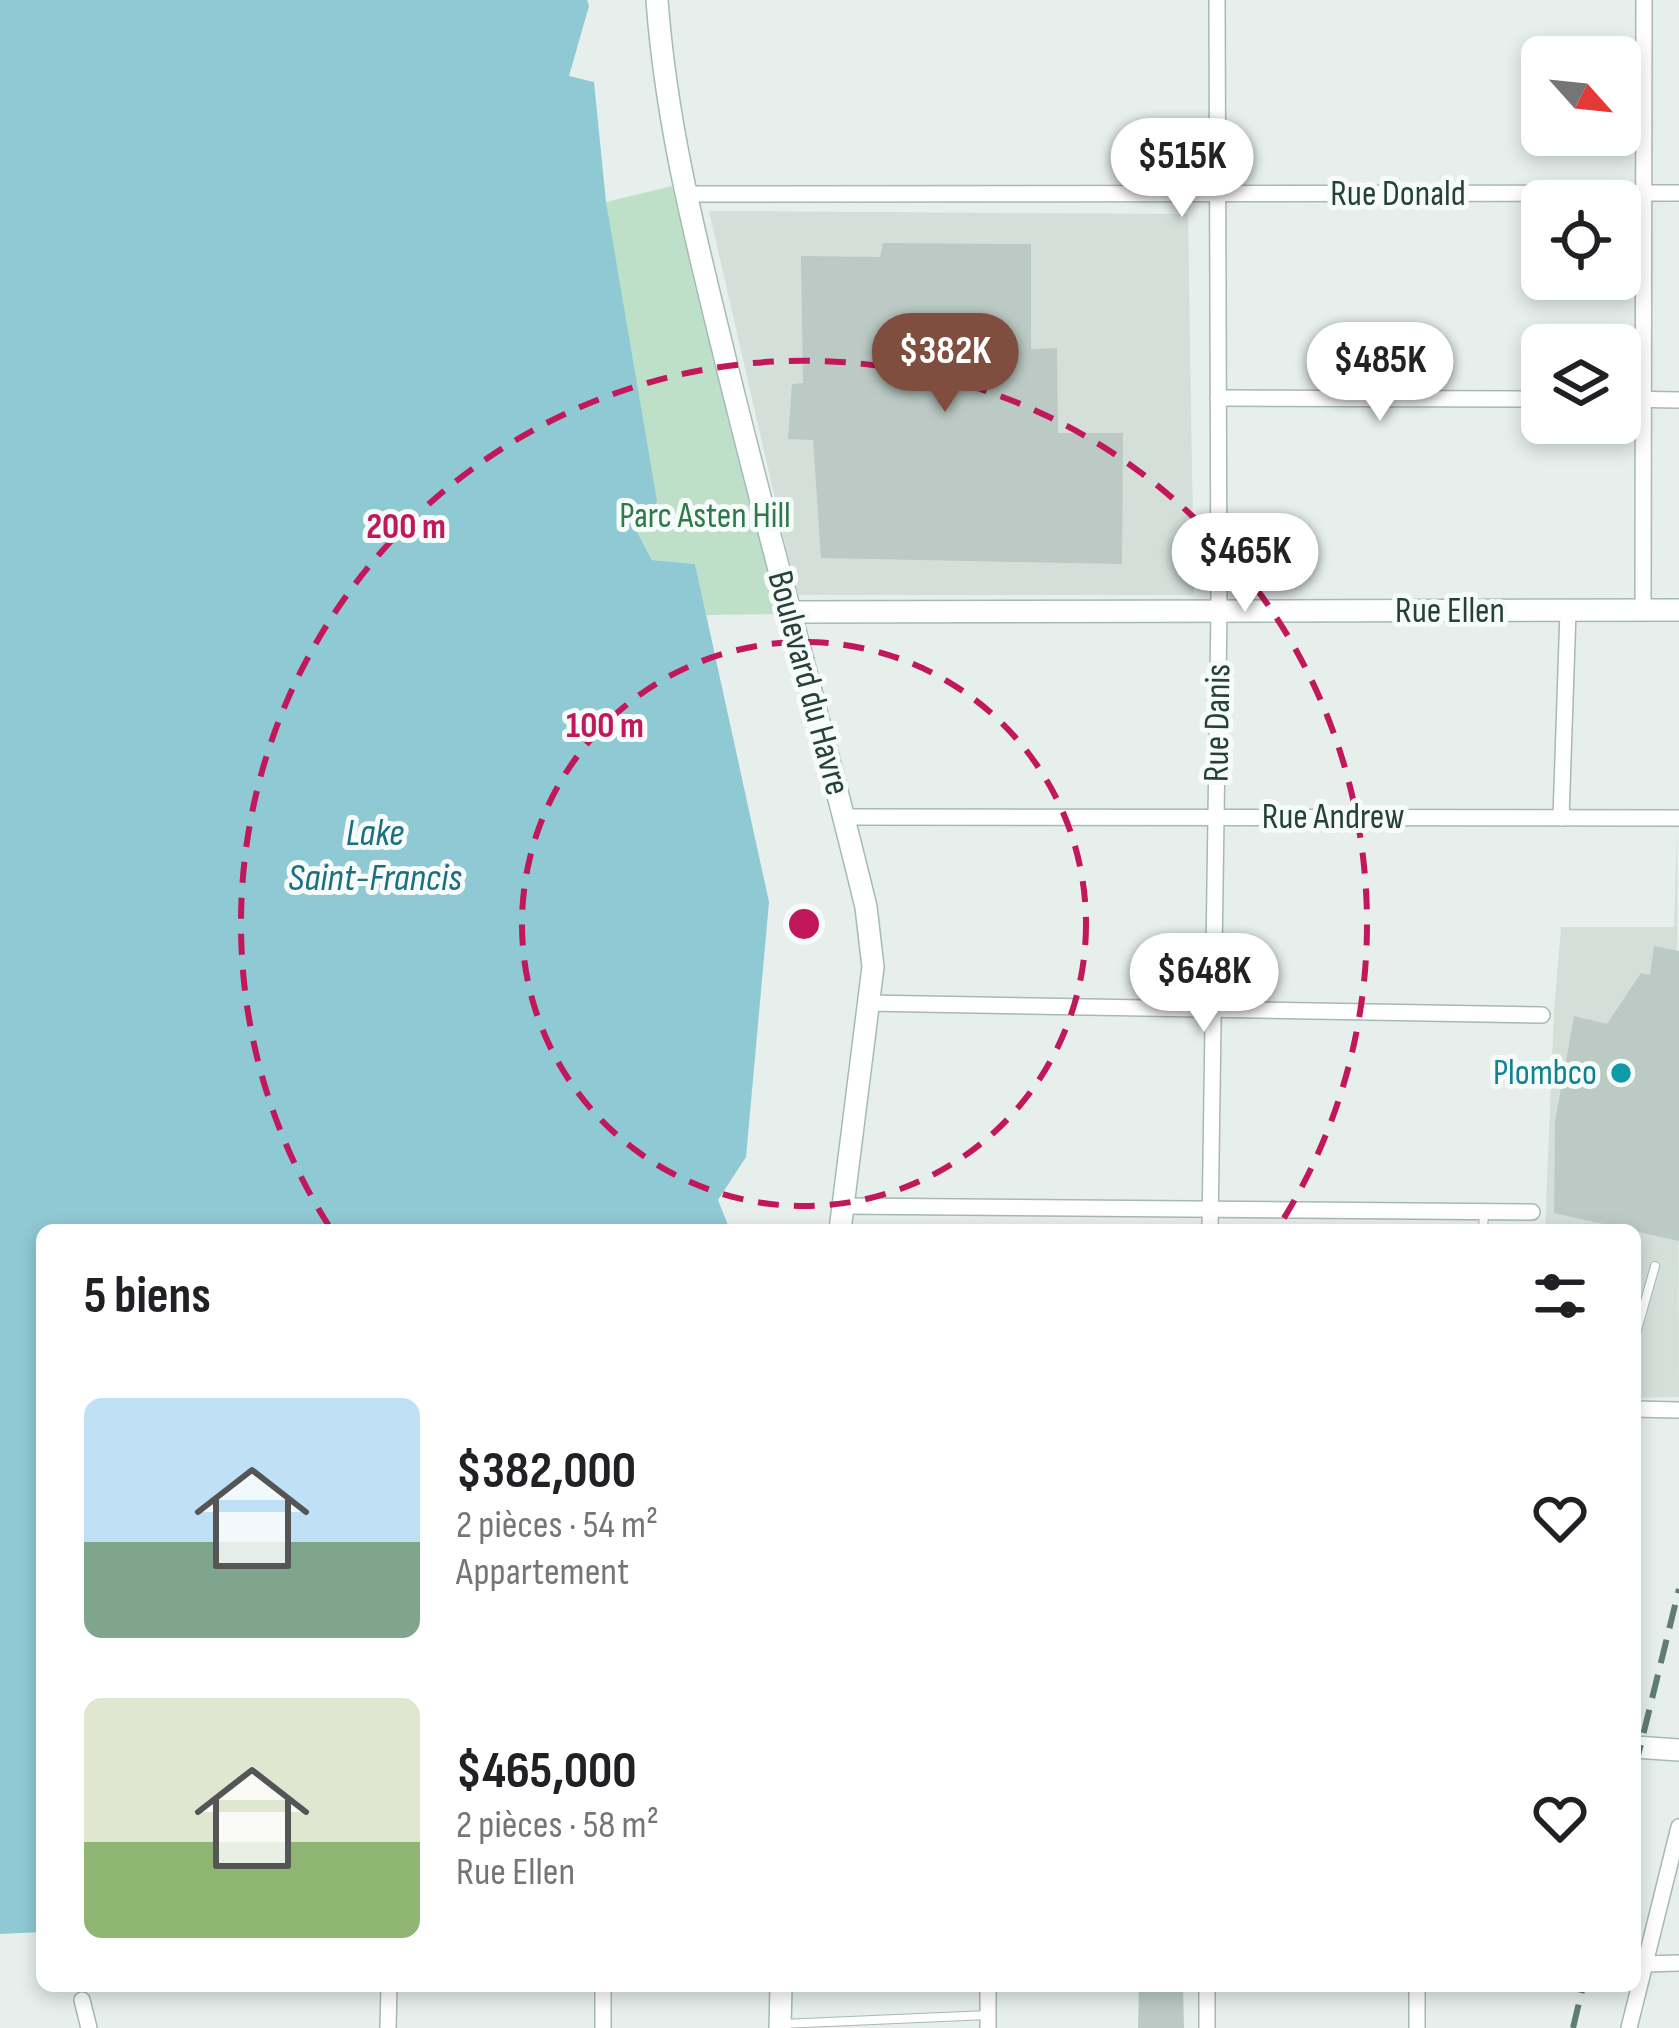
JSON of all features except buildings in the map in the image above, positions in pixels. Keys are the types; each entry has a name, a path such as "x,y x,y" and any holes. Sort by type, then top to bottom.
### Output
{"street":[{"name":"Boulevard du Havre","path":"657,0 667,111 686,194 866,907 873,967 840,1224"},
{"name":"Rue Danis","path":"1210,1224 1219,611 1216,0"},
{"path":"1642,610 1644,0"},
{"name":"Rue Donald","path":"686,194 1679,193"},
{"path":"1218,398 1521,399"},
{"path":"1641,399 1679,400"},
{"path":"1561,818 1568,610"},
{"name":"Rue Ellen","path":"788,612 1679,610"},
{"name":"Rue Andrew","path":"844,817 1679,818"},
{"path":"867,1003 1542,1015"},
{"path":"842,1206 1532,1212"},
{"path":"1641,1409 1677,1410"},
{"path":"1641,1747 1679,1750"},
{"path":"1641,1983 1679,1827"},
{"path":"1646,1964 1679,1963"},
{"path":"388,2028 389,1992"},
{"path":"603,1992 603,2028"},
{"path":"780,2026 781,1992"},
{"path":"1207,1992 1207,2028"},
{"path":"1417,2028 1418,1992"},
{"path":"1629,2028 1639,1992"},
{"path":"82,2000 89,2028"}],"lane":[{"path":"1483,1224 1484,1211"},
{"path":"1641,1316 1655,1266"},
{"path":"780,2026 988,2022"}],"shaded area":[{"path":"709,211 1188,214 1194,595 797,595"},
{"name":"Plombco","path":"1677,831 1679,1397 1641,1398 1641,1224 1545,1224 1554,1011 1561,927 1674,927"}],"green space":[{"name":"Parc Asten Hill","path":"672,186 780,614 706,615 695,564 652,560 637,532 606,202"}],"water":[{"name":"Lake Saint-Francis","path":"0,0 587,0 569,76 594,82 606,202 657,501 637,532 652,560 695,564 769,902 746,1157 718,1200 728,1224 36,1224 36,1932 0,1934"}],"railway":[{"path":"1641,1744 1679,1589"},
{"path":"1573,2028 1582,1992"}],"place":[{"name":"Plombco","path":"1621,1073"}]}
